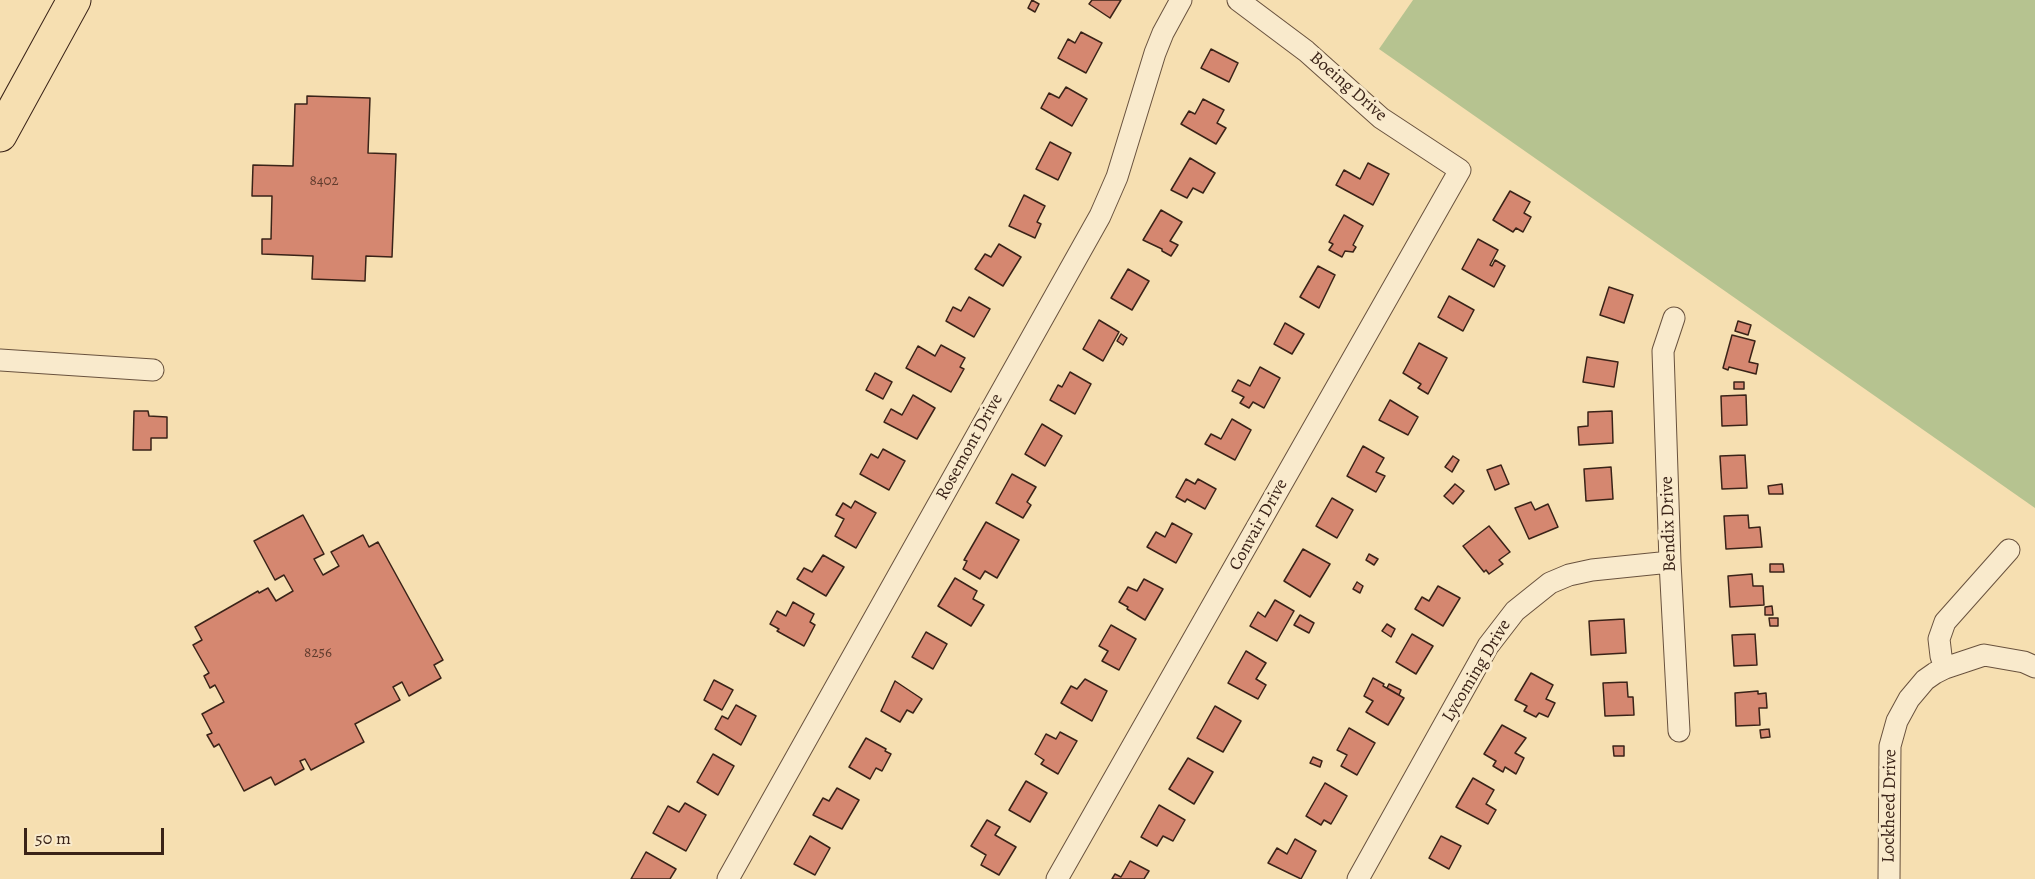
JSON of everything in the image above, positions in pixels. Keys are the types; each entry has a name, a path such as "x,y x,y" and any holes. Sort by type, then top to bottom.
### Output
{"main road":[{"path":"0,135 74,0"}],"street":[{"name":"Rosemont Drive","path":"728,879 1100,216 1117,177 1155,53 1180,0"},
{"name":"Boeing Drive","path":"1238,0 1306,51 1381,118 1460,170"},
{"name":"Convair Drive","path":"1057,879 1460,170"},
{"name":"Bendix Drive","path":"1674,318 1663,351 1670,562 1679,731"},
{"path":"0,360 153,370"},
{"path":"1945,668 1939,639 1946,622 2008,550"},
{"name":"Lycoming Drive","path":"1358,879 1483,655 1501,627 1515,611 1550,583 1569,575 1592,570 1670,562"},
{"name":"Lockheed Drive","path":"1889,879 1890,746 1902,710 1913,694 1925,680 1945,668 1984,655 2024,662 2035,667"}],"green space":[{"path":"1413,0 2035,0 2035,508 1379,49"}],"building":[{"path":"1032,0 1039,4 1035,12 1028,8"},
{"path":"1092,0 1121,0 1110,18 1089,4"},
{"path":"1081,32 1102,43 1086,73 1058,58 1068,39 1075,43"},
{"path":"1211,49 1238,63 1229,82 1201,68"},
{"path":"1066,87 1087,99 1072,126 1041,108 1049,93 1059,98"},
{"path":"307,96 370,98 368,153 396,154 392,257 366,256 365,281 312,279 313,256 262,254 262,239 271,239 272,196 252,196 253,165 293,166 295,104 307,104"},
{"path":"1203,99 1224,110 1217,123 1226,128 1216,144 1181,124 1189,111 1195,114"},
{"path":"1050,142 1071,153 1058,180 1036,169"},
{"path":"1190,158 1215,173 1203,193 1193,188 1187,198 1171,190"},
{"path":"1368,163 1389,174 1373,205 1336,185 1344,170 1360,179"},
{"path":"1510,191 1530,202 1524,213 1531,217 1523,232 1516,228 1513,232 1493,220"},
{"path":"1024,195 1045,206 1037,222 1041,224 1035,238 1009,226"},
{"path":"1161,210 1182,222 1170,241 1178,245 1171,256 1143,240"},
{"path":"1344,215 1363,226 1353,245 1356,247 1353,252 1345,251 1342,257 1329,250 1333,244 1329,242"},
{"path":"1478,239 1498,250 1490,265 1492,266 1495,260 1505,266 1494,287 1462,269"},
{"path":"999,244 1021,257 1003,286 975,269 985,254 991,257"},
{"path":"1318,266 1335,275 1319,308 1300,297"},
{"path":"1128,269 1149,281 1132,310 1111,298"},
{"path":"1609,287 1633,295 1624,323 1600,315"},
{"path":"1449,296 1474,310 1463,331 1438,317"},
{"path":"969,297 990,309 974,337 946,321 953,307 961,311"},
{"path":"1099,320 1119,332 1103,361 1083,349"},
{"path":"1738,321 1751,325 1748,335 1735,331"},
{"path":"1285,323 1304,334 1292,354 1274,344"},
{"path":"1121,334 1127,338 1123,345 1117,341"},
{"path":"1732,335 1755,341 1749,362 1758,364 1756,374 1729,367 1728,370 1723,368"},
{"path":"1419,343 1447,358 1428,394 1418,388 1421,384 1403,373"},
{"path":"941,345 965,358 960,367 964,369 951,392 906,368 918,346 935,356"},
{"path":"1587,357 1618,362 1614,387 1583,382"},
{"path":"1260,367 1280,378 1264,408 1253,402 1249,408 1240,403 1244,397 1232,391 1238,380 1250,386"},
{"path":"1070,372 1091,384 1075,414 1050,400 1058,385 1062,387"},
{"path":"875,373 892,382 883,399 866,390"},
{"path":"1734,382 1744,382 1744,389 1734,389"},
{"path":"913,395 935,408 917,439 884,422 891,409 902,415"},
{"path":"1746,395 1747,425 1722,426 1721,396"},
{"path":"1390,400 1418,417 1408,435 1379,420"},
{"path":"134,411 148,411 149,416 167,417 167,438 151,438 151,450 133,450"},
{"path":"1612,411 1613,443 1579,445 1578,427 1588,426 1588,412"},
{"path":"1232,419 1251,430 1235,460 1205,444 1211,434 1221,439"},
{"path":"1042,424 1062,436 1045,466 1025,454"},
{"path":"1363,446 1384,458 1376,472 1385,476 1376,492 1347,476"},
{"path":"883,449 905,461 889,490 860,474 871,454 878,458"},
{"path":"1745,455 1747,488 1722,489 1720,456"},
{"path":"1453,456 1459,460 1452,472 1445,467"},
{"path":"1501,465 1509,484 1495,490 1487,470"},
{"path":"1611,467 1613,499 1586,501 1584,469"},
{"path":"1012,474 1036,487 1027,502 1031,505 1023,518 996,503"},
{"path":"1186,479 1195,484 1198,479 1216,489 1205,509 1187,499 1185,502 1176,497"},
{"path":"1455,484 1464,491 1453,504 1444,496"},
{"path":"1782,484 1783,494 1769,494 1768,486"},
{"path":"1332,498 1353,510 1337,538 1316,526"},
{"path":"855,501 876,513 856,548 835,536 844,519 836,515 843,503 851,508"},
{"path":"1531,502 1535,510 1548,504 1558,527 1529,539 1515,508"},
{"path":"303,515 324,554 314,559 323,575 339,566 331,552 363,535 369,547 378,542 443,660 434,665 441,678 409,696 402,682 393,687 400,700 355,724 364,742 311,770 305,759 300,761 304,769 275,785 271,777 244,791 219,744 214,747 207,735 212,733 202,714 224,702 215,685 210,688 204,676 209,673 193,645 202,640 195,627 258,591 259,593 268,588 276,601 293,591 284,575 275,580 254,541"},
{"path":"1748,515 1749,528 1760,527 1762,547 1726,549 1724,516"},
{"path":"986,522 1019,540 997,578 985,571 980,579 963,569 967,561 964,560"},
{"path":"1172,523 1192,534 1176,563 1147,547 1156,532 1165,537"},
{"path":"1489,526 1510,552 1499,560 1503,564 1489,574 1486,570 1484,572 1463,546"},
{"path":"1303,549 1330,564 1310,597 1284,581"},
{"path":"1369,554 1378,559 1374,565 1366,560"},
{"path":"823,555 844,567 826,596 797,579 804,568 812,572"},
{"path":"1770,564 1783,564 1784,572 1770,572"},
{"path":"1752,574 1753,586 1763,586 1764,605 1730,607 1728,576"},
{"path":"955,578 977,591 973,599 984,605 971,626 938,606"},
{"path":"1144,579 1163,589 1145,620 1119,602 1128,587 1137,591"},
{"path":"1357,582 1363,586 1360,593 1353,589"},
{"path":"1438,586 1460,598 1443,626 1415,609 1422,597 1429,601"},
{"path":"1275,600 1294,611 1277,641 1250,626 1258,612 1265,617"},
{"path":"793,602 814,614 810,622 815,625 804,646 777,631 779,629 770,624 777,611 786,616"},
{"path":"1772,606 1773,615 1765,615 1765,607"},
{"path":"1300,615 1314,623 1309,633 1294,625"},
{"path":"1769,618 1778,618 1778,626 1770,626"},
{"path":"1624,619 1626,653 1591,655 1589,621"},
{"path":"1387,624 1395,629 1391,637 1382,631"},
{"path":"1111,625 1136,639 1119,670 1102,661 1108,651 1099,646"},
{"path":"926,632 947,644 933,669 912,657"},
{"path":"1412,634 1433,646 1416,674 1396,662"},
{"path":"1755,634 1757,665 1734,666 1732,635"},
{"path":"1246,651 1266,663 1256,679 1266,685 1258,699 1228,683"},
{"path":"1531,673 1553,685 1546,699 1555,703 1548,717 1539,713 1536,717 1524,711 1527,706 1515,700"},
{"path":"1373,678 1404,698 1388,725 1366,712 1373,701 1364,696"},
{"path":"1085,679 1107,691 1092,721 1061,703 1071,686 1077,689"},
{"path":"714,680 733,690 722,710 704,700"},
{"path":"895,681 922,699 913,713 907,710 900,722 881,711"},
{"path":"1627,682 1628,697 1633,697 1634,715 1605,716 1603,683"},
{"path":"1389,684 1401,690 1399,695 1387,688"},
{"path":"1758,691 1758,694 1766,693 1767,708 1759,708 1760,725 1736,726 1735,693"},
{"path":"736,705 756,716 741,745 715,729 722,716 728,719"},
{"path":"1215,706 1241,721 1223,752 1197,738"},
{"path":"1502,725 1526,738 1515,753 1524,758 1516,774 1505,767 1503,772 1493,766 1496,761 1484,754"},
{"path":"1349,728 1375,743 1357,775 1341,766 1347,755 1337,750"},
{"path":"1769,729 1770,737 1761,738 1760,730"},
{"path":"1060,732 1077,741 1058,774 1041,764 1044,760 1035,754 1046,734 1056,739"},
{"path":"866,738 891,754 882,771 876,768 870,779 849,767"},
{"path":"1613,746 1624,746 1624,756 1614,756"},
{"path":"713,754 734,766 718,795 697,782"},
{"path":"1313,757 1322,761 1320,767 1310,763"},
{"path":"1188,758 1213,772 1194,804 1169,789"},
{"path":"1473,778 1494,790 1486,804 1496,810 1488,824 1456,807"},
{"path":"1026,781 1047,793 1030,822 1009,810"},
{"path":"1325,783 1347,796 1331,824 1324,820 1321,825 1306,816"},
{"path":"837,788 859,800 842,829 813,815 823,798 829,801"},
{"path":"685,803 706,815 686,851 653,833 668,806 679,812"},
{"path":"1159,805 1185,820 1173,841 1163,836 1157,846 1141,837"},
{"path":"987,820 1000,827 995,835 1016,847 999,875 981,865 986,855 971,846"},
{"path":"810,836 830,848 815,875 794,864"},
{"path":"1441,836 1461,846 1449,869 1429,858"},
{"path":"1295,839 1316,851 1301,879 1268,863 1277,848 1287,854"},
{"path":"646,852 676,869 670,879 631,879"},
{"path":"1130,861 1149,871 1144,879 1112,879 1115,874 1121,877"}]}
